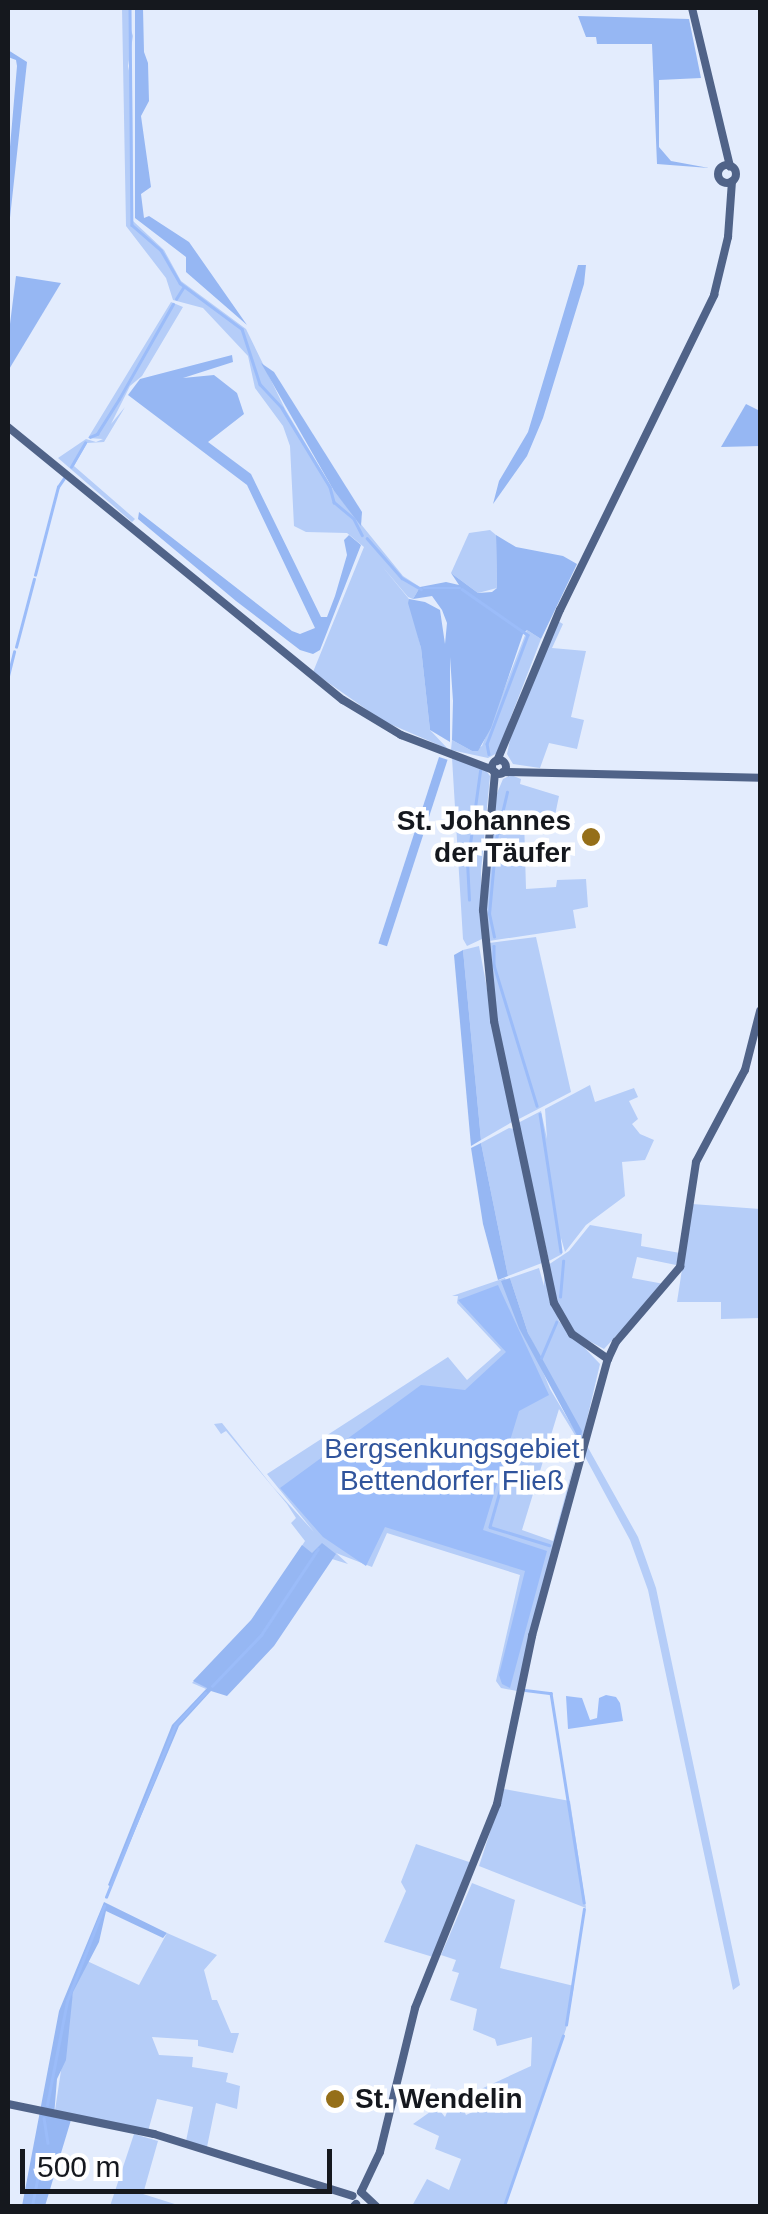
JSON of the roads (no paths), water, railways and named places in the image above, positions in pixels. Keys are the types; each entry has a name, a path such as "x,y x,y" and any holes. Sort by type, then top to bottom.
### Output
{"main road":[{"path":"608,1359 572,1334 554,1303 508,1088 484,943 484,862 506,741 553,626 708,309 722,250 728,182 736,173 727,166 692,8"},
{"path":"727,166 718,176 728,182"},
{"path":"8,428 343,700 401,735 476,762 530,771 760,776"},
{"path":"358,2200 380,2152 415,2008 488,1835 522,1681 608,1359 616,1342 663,1288 683,1257 698,1157 750,1058 760,1010"},
{"path":"8,2104 154,2134 376,2206"}],"waterway":[{"path":"130,8 132,225 161,250 180,283 242,329 260,384 282,408 330,487 334,502 354,519 362,535"},
{"path":"176,299 183,288"},
{"path":"90,437 97,434 119,399 173,304"},
{"path":"71,467 85,443"},
{"path":"35,575 58,487 64,478"},
{"path":"367,538 402,578 421,589"},
{"path":"16,647 34,579"},
{"path":"424,588 460,588"},
{"path":"462,589 528,635 487,744 489,754"},
{"path":"8,676 14,652"},
{"path":"469,900 467,866 480,771"},
{"path":"494,937 489,914 496,839 507,792"},
{"path":"494,946 494,965 537,1106"},
{"path":"540,1114 561,1251"},
{"path":"560,1297 563,1261"},
{"path":"541,1358 556,1322"},
{"path":"515,1439 490,1527 549,1545"},
{"path":"212,1686 261,1635 318,1549"},
{"path":"525,1690 551,1693 584,1902"},
{"path":"106,1897 175,1725 205,1693"},
{"path":"47,2105 67,2001 104,1906"},
{"path":"566,2025 584,1909"},
{"path":"504,2206 563,2036"},
{"path":"44,2118 48,2143"},
{"path":"32,2206 38,2174"}],"place":[{"name":"St. Johannes der Täufer","path":"591,837"},
{"name":"St. Wendelin","path":"335,2099"}],"park label":[{"name":"Bergsenkungsgebiet Bettendorfer Fließ","path":"452,1465"}]}
